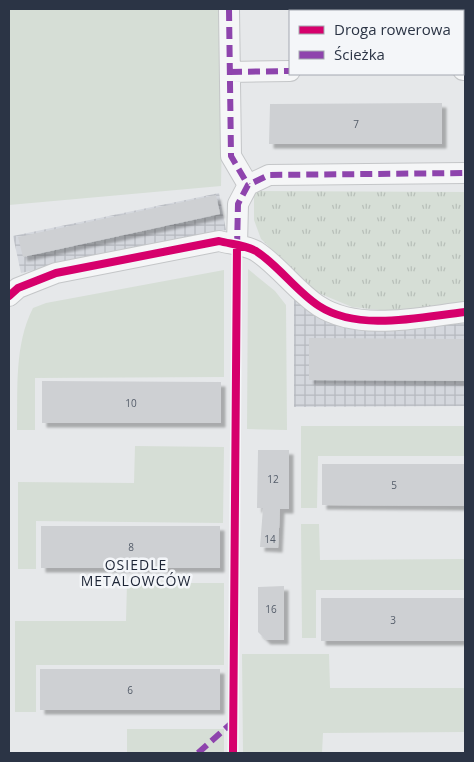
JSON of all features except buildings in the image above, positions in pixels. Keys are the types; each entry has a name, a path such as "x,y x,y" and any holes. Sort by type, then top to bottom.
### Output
{"street":[{"path":"230,9 231,156 248,186"},
{"path":"230,72 289,71"},
{"path":"237,245 238,204 248,186 269,175 465,173"},
{"path":"9,296 18,288 56,273 219,242 255,251 320,306 349,319 395,321 465,312"}],"shaded area":[{"path":"219,193 226,230 21,273 13,236"},
{"path":"294,284 349,319 465,312 465,406 294,407"}],"green space":[{"path":"9,9 224,9 221,186 9,205"},
{"path":"254,191 465,192 465,304 389,311 352,307 316,292 261,239 254,220"},
{"path":"248,269 275,291 286,305 287,430 247,429"},
{"path":"224,270 224,377 35,378 35,430 17,430 17,384 20,352 27,322 33,308 46,303"},
{"path":"301,426 465,426 465,456 318,456 317,508 301,508"},
{"path":"135,446 224,447 223,523 36,521 36,569 18,569 18,482 134,483"},
{"path":"301,524 319,524 320,560 465,559 465,590 316,590 316,638 302,638"},
{"path":"127,583 224,583 224,665 36,665 36,712 15,712 15,621 126,621"},
{"path":"242,654 329,654 330,688 465,688 465,732 323,733 322,753 243,753"},
{"path":"127,729 224,729 224,753 127,753"}],"marked path":[{"path":"229,9 231,156 248,185"},
{"path":"230,72 289,71"},
{"path":"237,248 238,204 248,185 269,175 465,173"},
{"path":"198,753 234,721"}],"cycle path":[{"path":"9,296 18,288 56,273 219,241 256,251 319,306 335,314 352,319 390,321 465,312"},
{"path":"233,753 237,245"}],"district":[{"name":"OSIEDLE METALOWCÓW","path":"136,572"}]}
